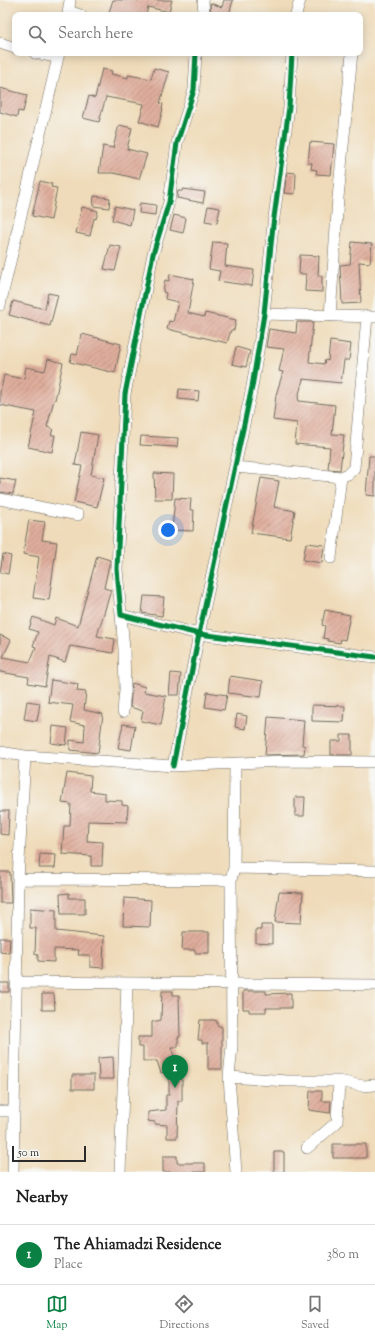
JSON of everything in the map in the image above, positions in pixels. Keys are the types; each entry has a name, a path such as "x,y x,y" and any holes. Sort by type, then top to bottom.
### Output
{"street":[{"path":"68,12 70,0"},
{"path":"203,0 204,12"},
{"path":"297,12 300,0"},
{"path":"0,43 12,47"},
{"path":"0,304 58,56"},
{"path":"123,712 125,690 117,569 125,394 153,254 168,202 177,143 194,90 196,56"},
{"path":"173,766 199,634 252,387 264,314 274,218 289,108 292,56"},
{"path":"330,316 338,198 352,56"},
{"path":"235,467 341,477 348,474 354,468 371,317 264,314"},
{"path":"331,558 341,477"},
{"path":"0,499 78,515"},
{"path":"121,616 199,634 375,658"},
{"path":"0,752 25,756 173,766 284,761 375,762"},
{"path":"13,1172 18,878 25,756"},
{"path":"235,764 234,868 231,880 232,1046 229,1077 236,1172"},
{"path":"234,868 375,871"},
{"path":"18,878 231,880"},
{"path":"16,982 375,985"},
{"path":"120,1172 127,983"},
{"path":"229,1077 287,1081 339,1081 363,1086 375,1085"},
{"path":"308,1148 336,1122 339,1081"},
{"path":"0,1111 13,1111"}],"building":[{"path":"113,0 172,0 169,12 148,7 147,12 109,12"},
{"path":"224,0 233,0 230,12 211,12 210,3 222,7"},
{"path":"154,68 169,72 160,103 163,104 163,109 158,127 139,121 144,104 106,97 99,122 83,118 89,96 95,98 102,69 112,71 111,74 128,78 128,75 151,79"},
{"path":"0,88 27,95 23,112 18,111 17,117 0,112"},
{"path":"119,125 132,128 127,149 147,154 139,179 114,173 99,173 103,146 113,148"},
{"path":"310,142 334,144 331,175 316,174 317,170 311,169 312,163 308,163"},
{"path":"287,172 296,173 295,194 284,193"},
{"path":"40,181 52,184 51,187 57,188 51,220 32,216"},
{"path":"183,189 205,192 203,203 177,198 178,191 182,191"},
{"path":"94,196 110,198 109,208 93,206"},
{"path":"140,203 156,205 155,215 139,213"},
{"path":"115,206 133,210 130,225 112,220"},
{"path":"208,206 220,208 217,223 205,221"},
{"path":"82,207 98,211 96,219 94,218 90,236 76,233"},
{"path":"174,215 186,218 183,233 170,230"},
{"path":"213,242 227,243 225,266 254,270 252,286 218,281 220,271 209,269"},
{"path":"352,242 372,244 370,263 359,262 361,303 342,304 340,265 350,264"},
{"path":"110,245 121,247 115,271 104,269"},
{"path":"300,255 319,256 318,276 322,276 322,292 305,291 306,274 299,274"},
{"path":"170,274 194,279 188,313 204,317 205,313 236,320 234,330 231,330 227,343 167,329 169,321 173,322 178,302 165,299 166,293 163,292 165,280 169,281"},
{"path":"48,293 58,295 50,326 9,315 13,301 45,309"},
{"path":"297,322 313,322 309,362 324,364 325,360 328,361 330,341 351,344 349,360 344,360 341,383 303,379 298,398 299,401 335,405 332,434 344,435 340,470 328,469 330,447 295,444 297,423 273,420 276,395 283,372 279,371 284,349 266,347 269,329 296,333"},
{"path":"82,334 121,344 115,373 70,362 72,354 77,355"},
{"path":"236,347 250,351 246,367 232,364"},
{"path":"48,359 63,363 55,400 47,427 53,429 51,435 55,435 52,452 28,447 36,412 0,405 0,393 4,375 24,379 26,367 45,371"},
{"path":"179,389 199,391 198,401 178,399"},
{"path":"81,432 98,435 91,475 104,478 97,507 74,502 82,466 75,465"},
{"path":"141,436 178,438 177,447 140,445"},
{"path":"369,456 375,456 375,496 366,495"},
{"path":"154,473 173,474 172,499 155,499"},
{"path":"0,478 16,481 13,494 0,492"},
{"path":"261,478 279,481 274,507 295,511 290,538 251,533"},
{"path":"175,498 191,499 190,510 194,510 193,531 172,530"},
{"path":"29,520 45,522 42,540 57,542 49,600 33,598 39,557 23,554"},
{"path":"306,543 324,545 322,563 303,560"},
{"path":"3,554 11,556 8,574 0,572"},
{"path":"97,556 110,560 104,588 111,590 97,636 115,639 113,653 70,646 65,662 50,657 45,686 28,683 29,677 0,672 0,635 11,640 3,657 30,662 36,647 33,646 38,632 29,629 33,617 54,625 56,618 78,626"},
{"path":"144,596 164,597 162,616 142,613"},
{"path":"325,610 350,615 345,640 341,639 340,643 328,641 328,639 323,638 325,626 322,625"},
{"path":"171,673 181,674 179,695 169,695"},
{"path":"230,676 263,681 261,697 228,693"},
{"path":"51,680 78,684 77,691 86,692 84,710 103,714 98,753 70,750 70,740 84,742 85,725 70,722 73,705 48,702"},
{"path":"132,683 145,687 144,692 166,696 161,725 141,721 143,711 130,707"},
{"path":"207,692 227,695 224,710 205,707"},
{"path":"27,701 40,703 37,721 24,719"},
{"path":"312,705 345,706 344,722 312,721"},
{"path":"237,714 247,716 245,729 235,727"},
{"path":"268,717 304,720 302,745 305,746 304,754 265,755"},
{"path":"123,724 135,726 131,750 118,748"},
{"path":"53,726 68,728 66,745 51,743"},
{"path":"341,735 352,735 352,755 331,755 331,741 341,741"},
{"path":"67,773 91,776 90,791 105,793 105,800 122,801 122,805 128,806 127,822 88,821 87,841 103,842 102,866 91,866 91,856 62,854 64,826 70,826 71,804 62,803"},
{"path":"295,797 305,797 304,816 295,816"},
{"path":"0,811 9,811 8,835 0,834"},
{"path":"40,854 56,855 55,868 39,868"},
{"path":"0,872 10,872 11,903 0,903"},
{"path":"279,892 303,893 301,923 275,922"},
{"path":"69,893 69,898 85,898 85,914 61,914 60,894"},
{"path":"124,898 151,900 150,927 123,926"},
{"path":"30,908 56,910 56,931 104,936 103,968 90,967 90,955 78,955 79,950 54,949 54,962 38,961 38,955 35,954 36,928 30,928"},
{"path":"261,925 272,925 272,944 256,943 256,930 261,930"},
{"path":"183,932 209,932 209,953 195,953 195,950 182,950"},
{"path":"0,938 10,938 9,953 0,952"},
{"path":"0,983 9,983 9,992 0,992"},
{"path":"162,991 173,991 173,995 179,995 180,1037 178,1037 178,1047 171,1047 182,1080 182,1101 178,1101 177,1138 167,1138 167,1125 155,1124 155,1122 148,1121 148,1112 166,1110 166,1095 169,1095 169,1071 161,1073 157,1061 143,1061 143,1047 138,1047 138,1037 152,1037 152,1022 161,1020"},
{"path":"243,991 266,991 266,994 291,993 291,1008 266,1008 266,1012 249,1012 249,1009 243,1009"},
{"path":"42,994 54,994 55,1010 42,1010"},
{"path":"200,1020 214,1020 217,1021 217,1025 222,1027 222,1069 208,1069 208,1043 202,1043 202,1040 198,1040"},
{"path":"113,1057 114,1079 99,1079 98,1058"},
{"path":"72,1075 94,1075 94,1089 72,1089"},
{"path":"310,1091 322,1091 322,1101 331,1101 330,1113 309,1110"},
{"path":"333,1144 366,1144 366,1158 333,1158"},
{"path":"274,1152 284,1152 284,1172 274,1172"},
{"path":"163,1156 177,1156 177,1163 205,1163 205,1172 163,1172"}],"cycle path":[{"path":"196,56 194,90 177,143 169,202 153,254 125,394 117,569 121,615 199,634 375,657"},
{"path":"173,766 199,634 252,387 264,314 273,225 289,107 292,56"}],"place":[{"name":"The Ahiamadzi Residence","path":"175,1088"}]}
